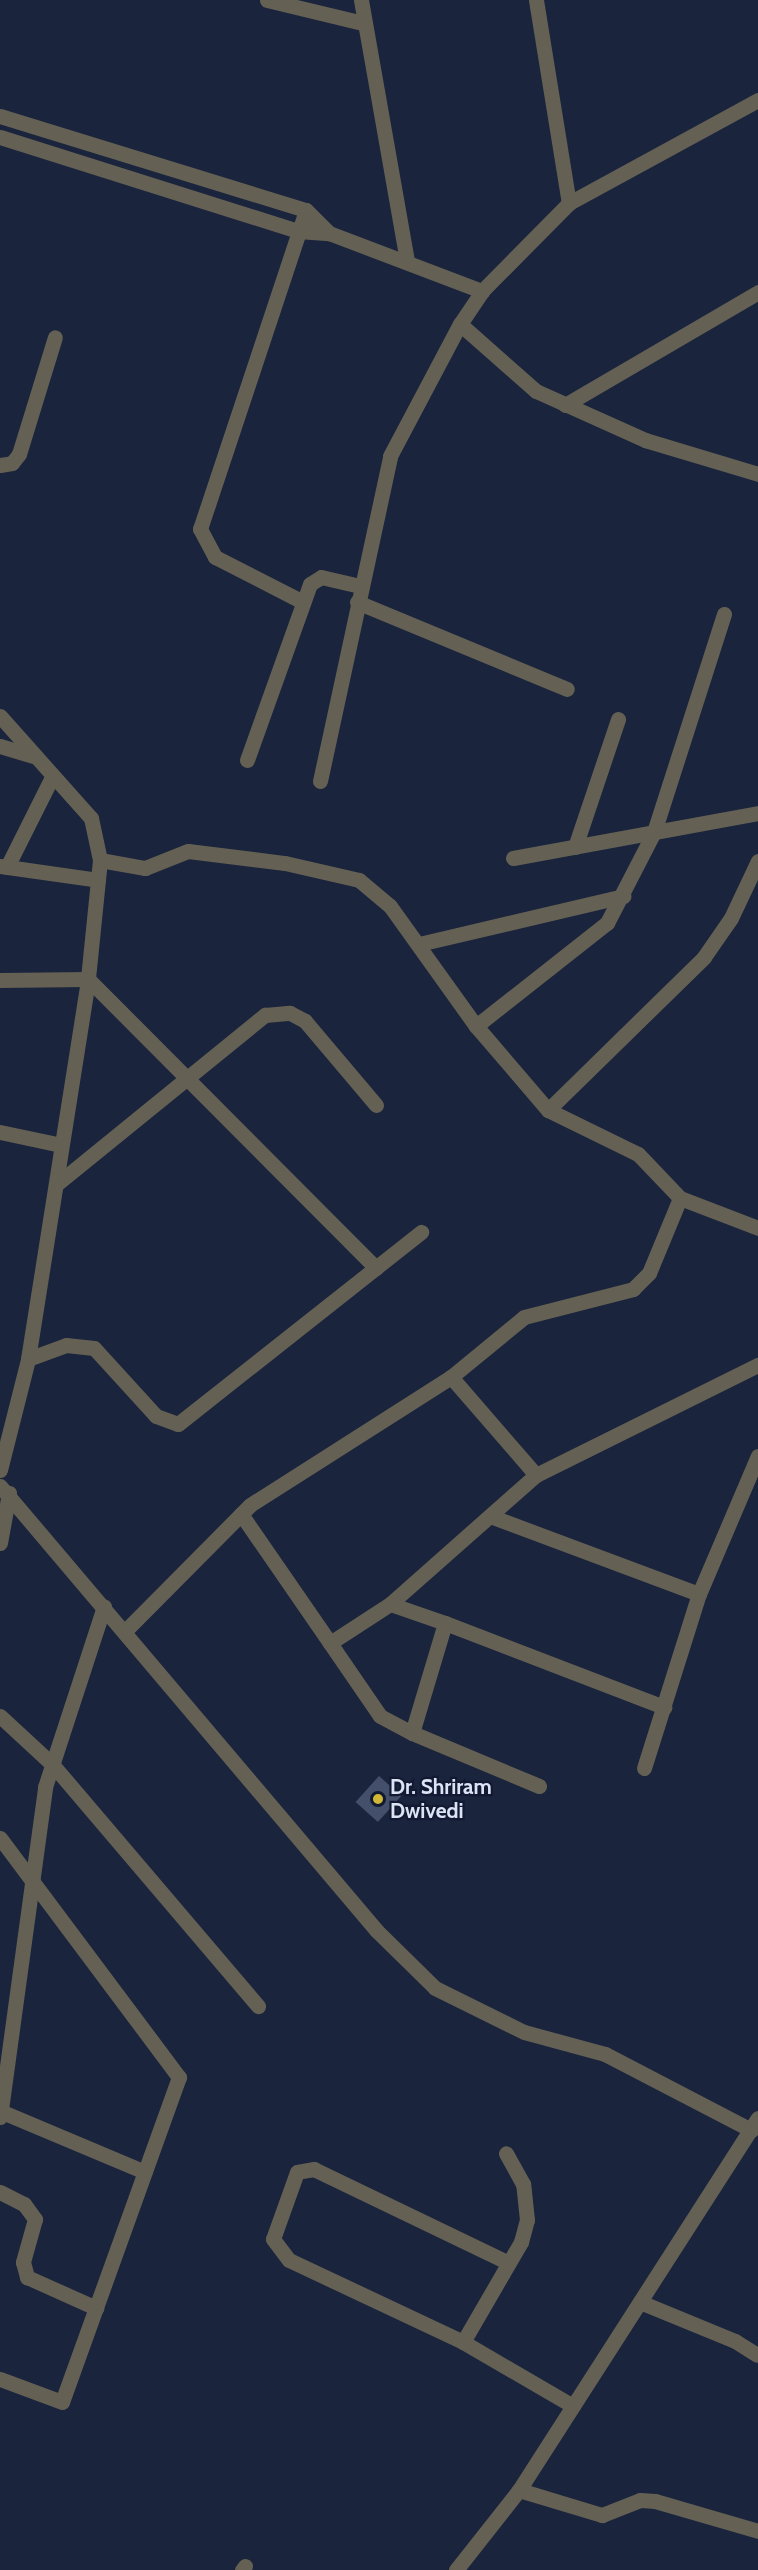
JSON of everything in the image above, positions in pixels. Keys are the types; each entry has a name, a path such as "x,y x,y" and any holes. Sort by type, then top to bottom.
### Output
{"street":[{"path":"267,0 363,22"},
{"path":"361,0 363,22 407,262"},
{"path":"536,0 569,203"},
{"path":"320,781 390,456 460,324 482,291 569,203 758,100"},
{"path":"0,116 306,210 329,233"},
{"path":"0,137 298,231 329,233 482,291"},
{"path":"303,602 215,557 200,529 306,210"},
{"path":"565,405 758,292"},
{"path":"460,324 503,367 565,405 645,440 758,474"},
{"path":"0,465 12,463 19,454 55,337"},
{"path":"247,760 303,602 317,578 359,594 567,689"},
{"path":"476,1026 587,942 623,896 654,832 724,614"},
{"path":"0,716 33,756 91,818 100,860 88,979 61,1145 58,1183 28,1359 0,1470"},
{"path":"575,847 618,719"},
{"path":"0,746 33,756"},
{"path":"52,777 4,867 98,880"},
{"path":"513,858 758,813"},
{"path":"100,860 145,868 188,851 338,873 375,890 419,944 476,1026 548,1110 638,1154 680,1197 758,1228"},
{"path":"548,1110 704,957 754,878 758,861"},
{"path":"419,944 623,896"},
{"path":"0,980 88,979 192,1078 376,1268"},
{"path":"58,1183 192,1078 252,1022 290,1013 321,1036 376,1105"},
{"path":"0,1131 61,1145"},
{"path":"124,1631 241,1514 450,1377 525,1317 633,1290 649,1273 680,1197"},
{"path":"28,1359 66,1346 94,1348 156,1416 178,1424 420,1232"},
{"path":"330,1643 390,1604 536,1475 758,1365"},
{"path":"450,1377 536,1475"},
{"path":"644,1768 699,1594 758,1456"},
{"path":"0,1543 4,1489"},
{"path":"4,1489 377,1931 435,1988 524,2032 605,2054 754,2124 519,2490 456,2570"},
{"path":"241,1514 380,1716 412,1733 539,1786"},
{"path":"490,1516 699,1594"},
{"path":"390,1604 664,1707"},
{"path":"104,1606 52,1764 30,1881 1,2113 145,2172"},
{"path":"412,1733 445,1623"},
{"path":"0,1716 52,1764 258,2006"},
{"path":"0,1838 179,2077 62,2402 0,2379"},
{"path":"463,2342 507,2262 521,2242 527,2200 506,2153"},
{"path":"507,2262 327,2172 297,2172 273,2239 282,2256 463,2342 573,2406"},
{"path":"0,2192 24,2204 35,2218 23,2262 27,2277 96,2308"},
{"path":"640,2302 757,2355"},
{"path":"519,2490 602,2515 640,2500 655,2501 758,2531"}],"building":[{"name":"Dr. Shriram Dwivedi","path":"379,1776 401,1796 378,1822 356,1802"}],"place":[{"name":"Dr. Shriram Dwivedi","path":"378,1799"}]}
